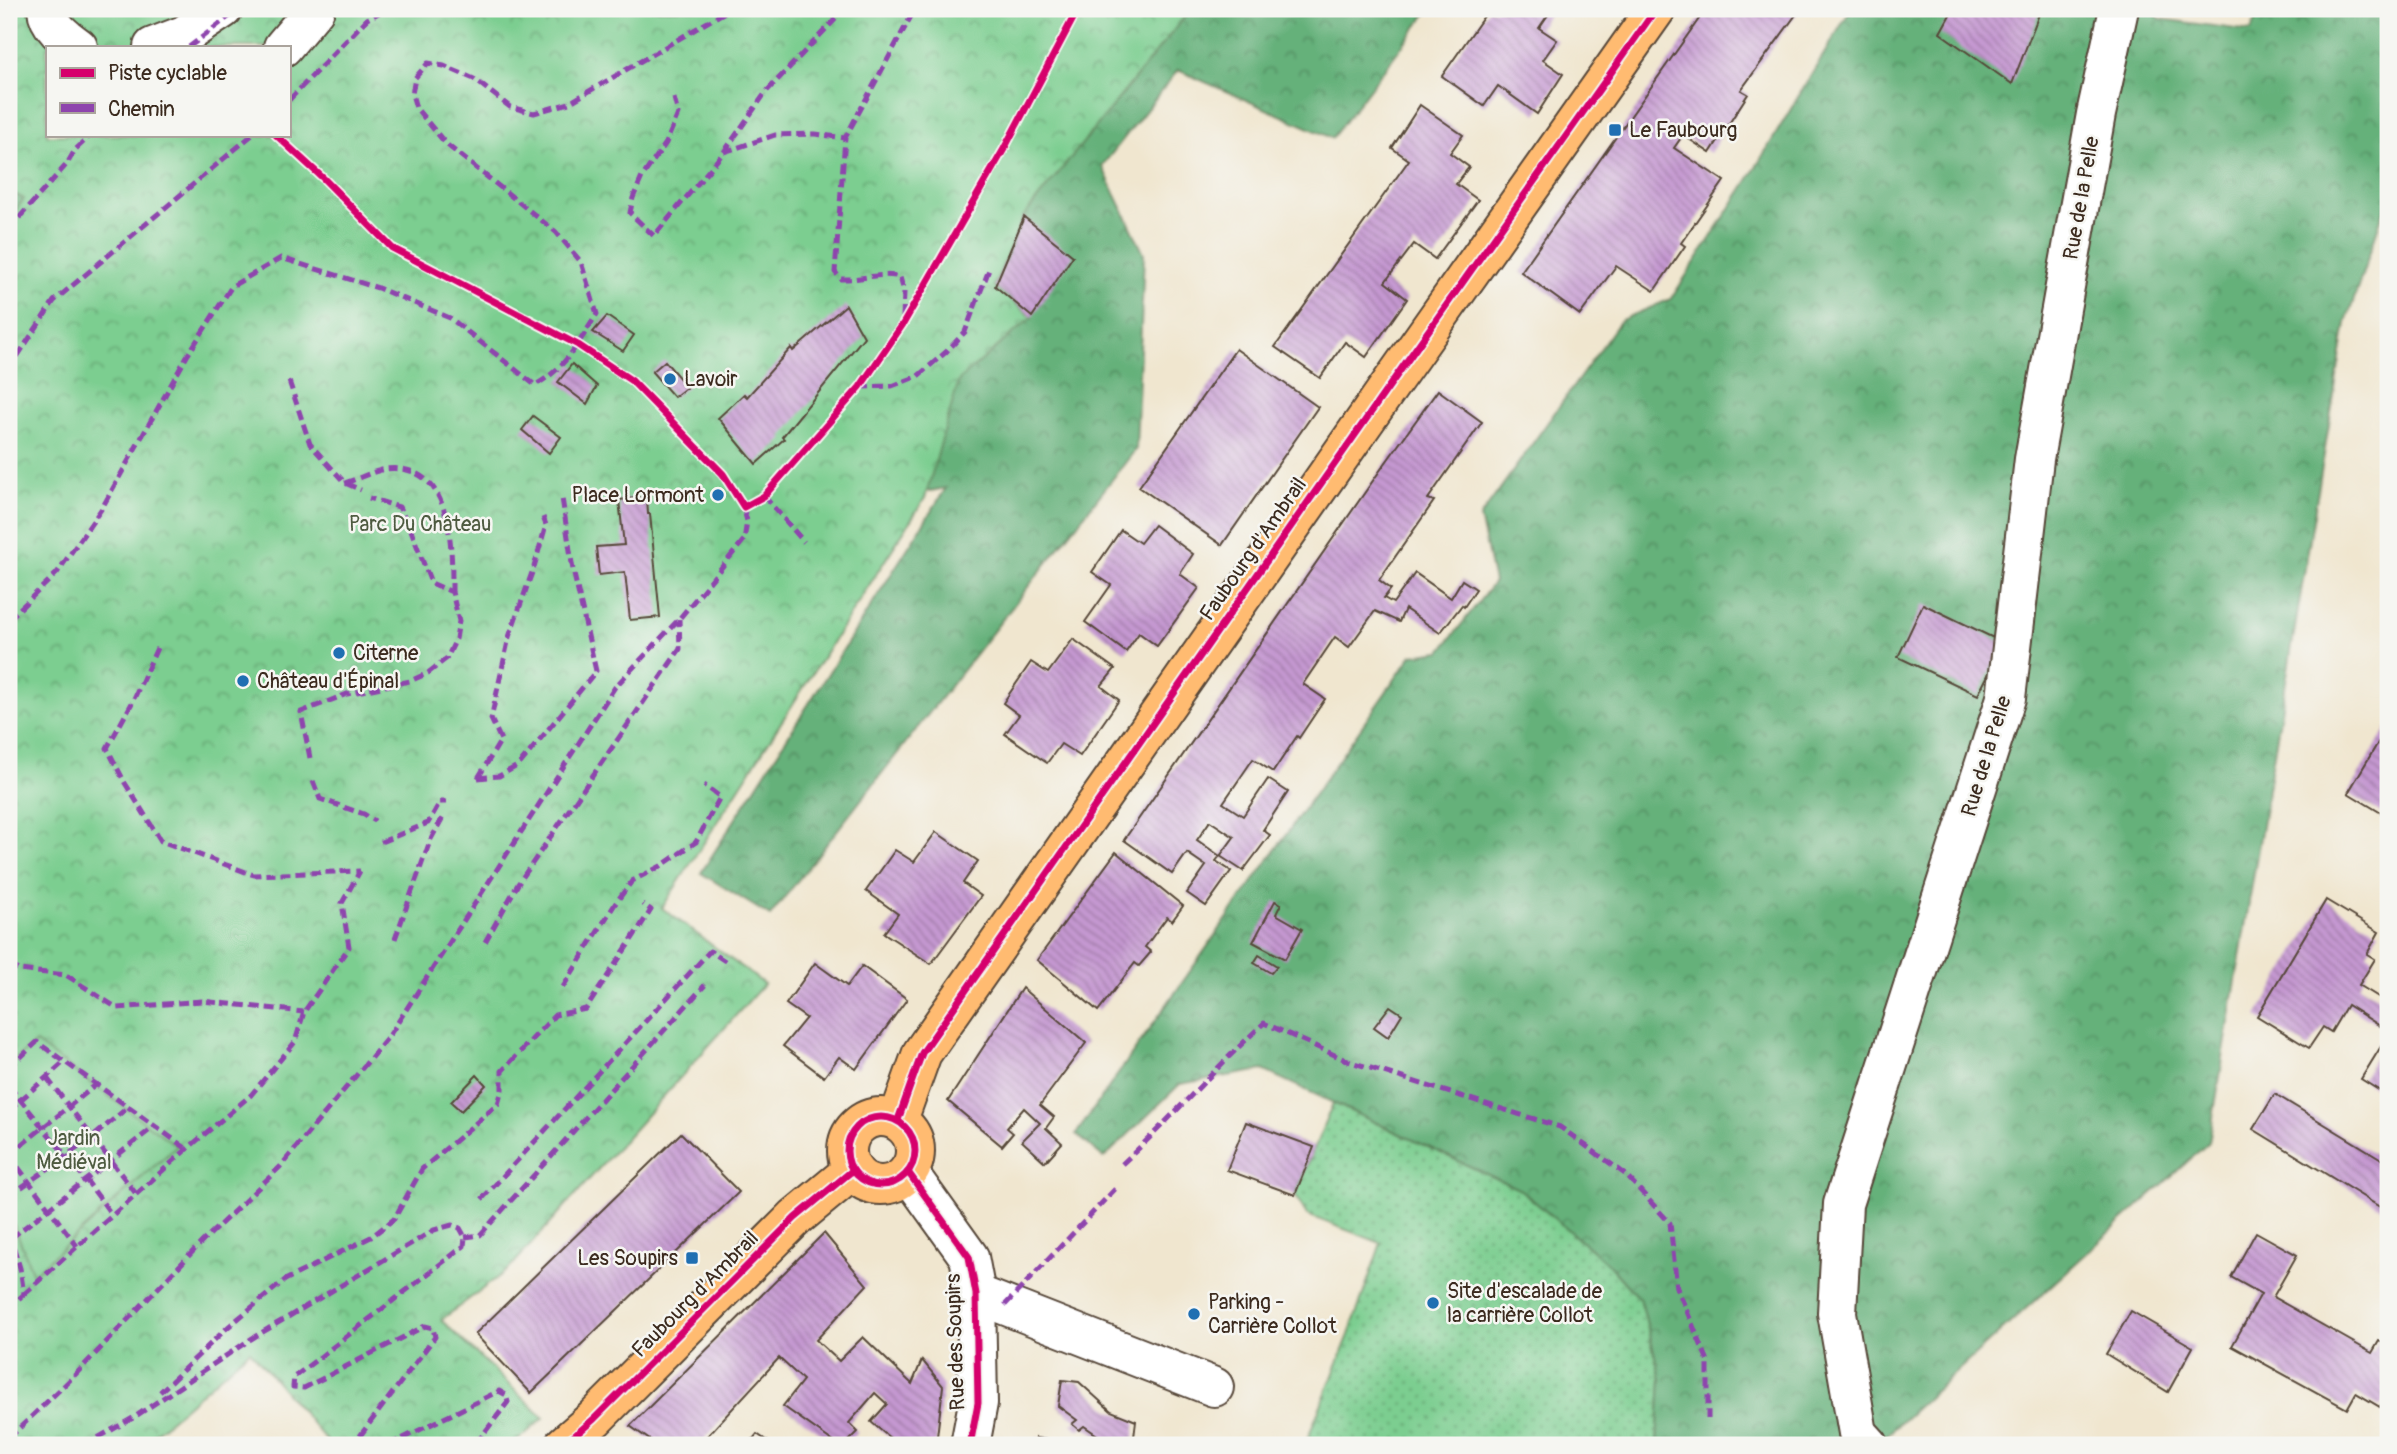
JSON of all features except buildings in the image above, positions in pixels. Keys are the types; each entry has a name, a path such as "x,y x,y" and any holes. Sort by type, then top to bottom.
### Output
{"main road":[{"name":"Faubourg d'Ambrail","path":"898,1120 922,1053 1657,9"},
{"path":"887,1117 898,1120 908,1128 914,1139 914,1161 908,1172 895,1182 884,1185 862,1179 853,1170 847,1149 856,1128 873,1118 887,1117"},
{"name":"Faubourg d'Ambrail","path":"564,1445 594,1419 795,1218 853,1170"}],"street":[{"path":"47,9 48,18 77,46"},
{"path":"156,46 184,35 223,9"},
{"path":"284,46 315,9"},
{"name":"Rue de la Pelle","path":"1869,1445 1858,1433 1837,1313 1843,1204 2006,698 2034,459 2096,114 2119,9"},
{"name":"Rue des Soupirs","path":"908,1172 969,1257 975,1294 978,1403 970,1445"},
{"path":"975,1294 1214,1387"}],"green space":[{"path":"9,9 1430,9 1332,138 1178,70 1102,166 1144,254 1136,449 770,916 701,873 946,488 869,503 9,561"},
{"name":"Parc Du Château","path":"9,9 1191,9 1023,217 994,286 1032,317 959,380 925,498 662,908 764,984 509,1269 441,1320 544,1418 512,1445 330,1445 250,1350 142,1445 9,1445 9,219 24,199 9,191"},
{"path":"1851,9 2151,9 2160,19 2251,31 2259,9 2388,9 2388,198 2346,323 2209,1142 1876,1445 1657,1445 1661,1379 1641,1301 1608,1264 1521,1190 1263,1070 1180,1084 1104,1158 1076,1134 1412,655 1441,651 1494,582 1480,517 1621,320 1671,299 1747,182"},
{"name":"Jardin Médiéval","path":"36,1043 177,1146 33,1274 9,1213 9,1064"},
{"path":"1333,1103 1521,1190 1608,1264 1641,1301 1661,1379 1657,1445 1305,1445 1349,1335 1381,1243 1307,1215 1295,1195"}],"marked path":[{"path":"190,46 239,9"},
{"path":"290,99 367,19 386,9"},
{"path":"9,619 57,573 102,508 187,356 232,286 281,258 378,288 450,318 535,385 546,379 570,354 597,314 581,262 556,232 446,144 416,108 412,94 415,78 428,63 444,66 474,79 510,107 534,113 569,103 730,9"},
{"path":"674,98 678,114 666,143 642,177 630,213 654,236 724,152 766,92 845,9"},
{"path":"903,317 904,292 900,277 885,275 841,279 835,272 845,138 915,9"},
{"path":"724,152 775,135 815,134 845,138"},
{"path":"9,229 90,136"},
{"path":"9,369 54,301 251,136"},
{"path":"860,387 892,386 918,376 946,352 965,332 990,267"},
{"path":"289,381 310,444 345,483 361,490"},
{"path":"345,483 386,469 408,470 425,479 436,492 444,510 449,531 452,592"},
{"path":"764,496 804,542"},
{"path":"310,758 301,712 347,694 410,681 428,673 447,658 456,639 459,621 452,592 431,583 411,530 399,507 369,498"},
{"path":"478,778 499,776 519,765 596,671 573,570 562,498"},
{"path":"9,1438 73,1377 203,1241 280,1167 389,1036 615,687 679,619 744,540 747,521 742,503"},
{"path":"478,778 501,740 491,719 509,637 546,525 543,517"},
{"path":"485,942 518,884 680,649 679,619"},
{"path":"157,648 132,703 107,748 161,841 254,875 360,871"},
{"path":"313,781 320,799 364,814 375,821"},
{"path":"563,987 632,881 661,866 696,842 720,797 704,785"},
{"path":"381,842 428,823 440,802 446,802"},
{"path":"395,939 430,841 443,817"},
{"path":"24,1294 251,1095 295,1042 304,1012 349,947 342,903 360,871"},
{"path":"160,1392 228,1327 285,1280 371,1237 394,1219 422,1169 498,1104 502,1090 502,1071 555,1015 586,1009 651,910 643,904"},
{"path":"482,1199 710,951 725,961"},
{"path":"9,964 19,970 66,975 117,1008 202,1001 304,1012"},
{"path":"465,1237 480,1235 705,985"},
{"path":"1122,1164 1264,1023 1348,1061 1560,1127 1625,1174 1670,1223 1677,1288 1708,1361 1708,1419"},
{"path":"9,1068 37,1042 187,1149"},
{"path":"9,1110 64,1062"},
{"path":"47,1078 137,1195"},
{"path":"9,1155 97,1084"},
{"path":"9,1086 112,1215"},
{"path":"9,1196 93,1137 128,1107"},
{"path":"11,1238 155,1126"},
{"path":"9,1155 77,1246"},
{"path":"1005,1305 1116,1188"},
{"path":"85,1445 133,1418 251,1339 434,1230 452,1225 460,1228 465,1237 464,1246 294,1377 293,1387 304,1388 425,1326 433,1328 435,1337 353,1445"},
{"path":"9,1233 20,1268 24,1294 9,1308"},
{"path":"389,1445 499,1391 506,1395 508,1402 475,1445"}],"cycle path":[{"path":"277,136 392,248 578,345 632,381 723,474 744,507 764,496 860,387 903,324 1004,149 1078,9"},
{"path":"898,1120 922,1053 1656,9"},
{"path":"881,1117 894,1120 905,1127 912,1138 915,1151 912,1164 905,1175 894,1182 881,1185 868,1182 857,1175 850,1164 847,1151 850,1138 857,1127 868,1120 881,1117"},
{"path":"564,1445 594,1419 795,1218 853,1170"},
{"path":"908,1172 969,1257 976,1294 978,1403 970,1445"}],"place":[{"name":"Le Faubourg","path":"1615,130"},
{"name":"Lavoir","path":"670,379"},
{"name":"Place Lormont","path":"718,495"},
{"name":"Citerne","path":"339,653"},
{"name":"Château d'Épinal","path":"243,681"},
{"name":"Les Soupirs","path":"692,1258"},
{"name":"Site d'escalade de la carrière Collot","path":"1433,1303"},
{"name":"Parking - Carrière Collot","path":"1194,1314"}]}
